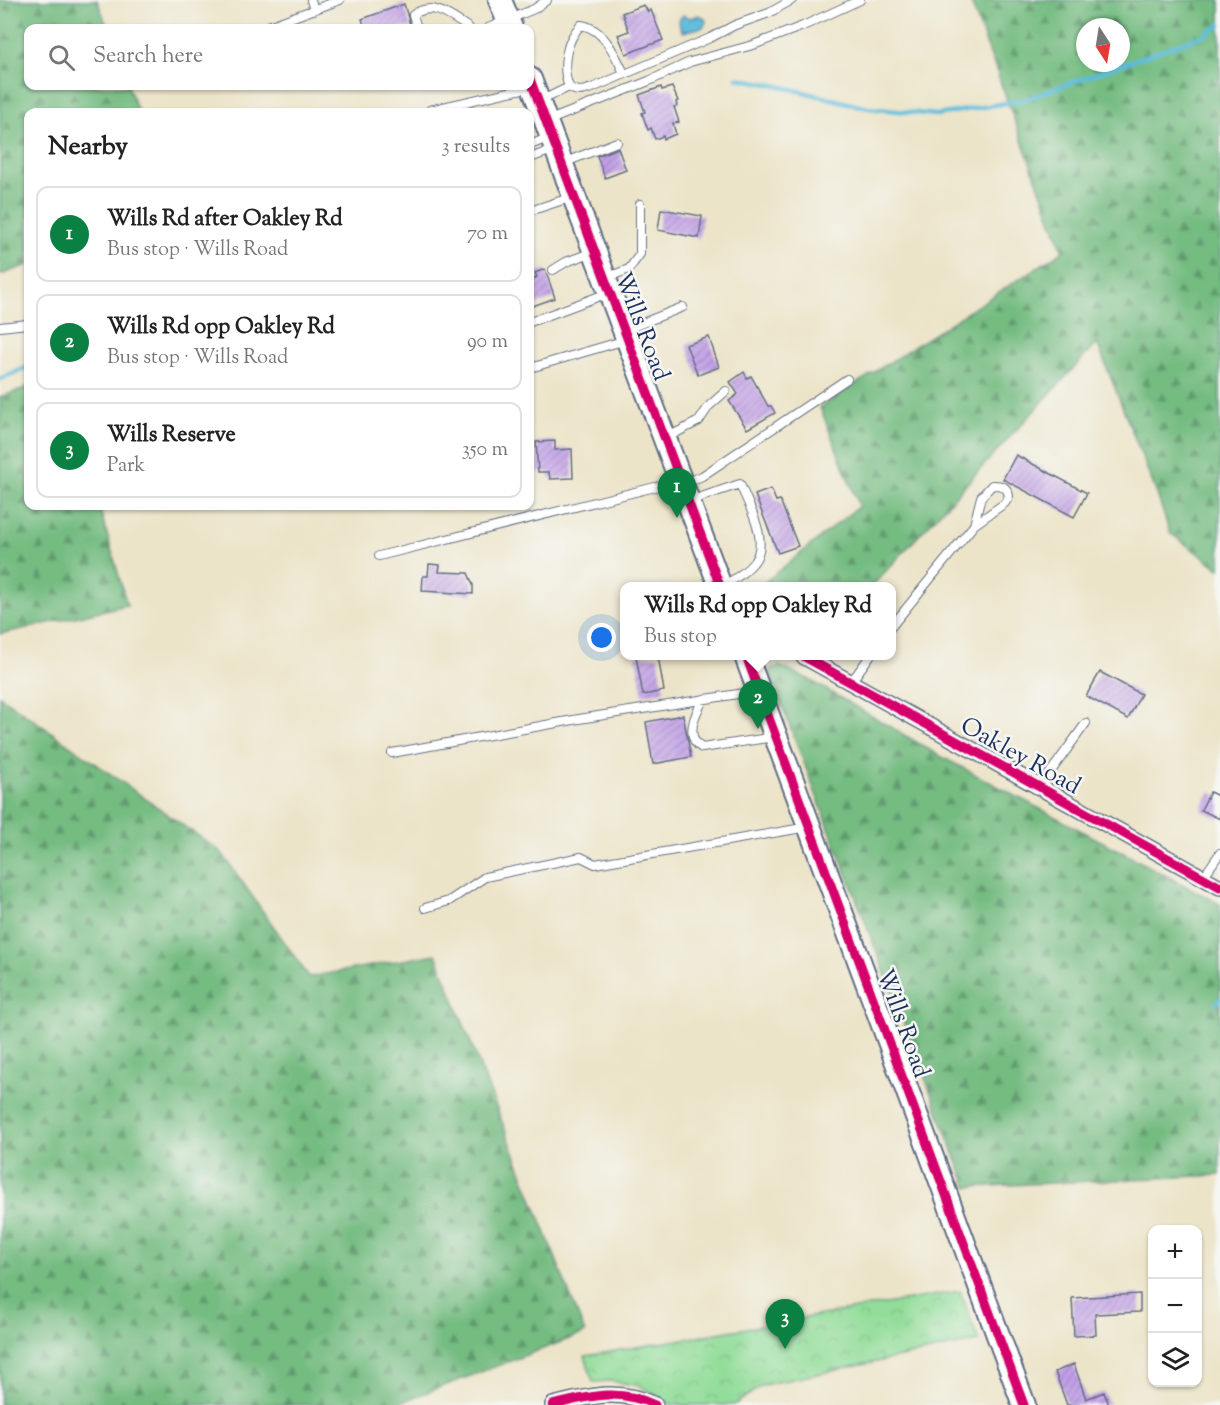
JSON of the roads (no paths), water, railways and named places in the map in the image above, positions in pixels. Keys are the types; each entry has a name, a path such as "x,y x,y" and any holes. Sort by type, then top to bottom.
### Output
{"street":[{"name":"Wills Road","path":"545,120 683,489 720,582"},
{"name":"Wills Road","path":"748,660 1024,1405"},
{"name":"Oakley Road","path":"810,660 1220,887"},
{"path":"553,1405 600,1394 626,1395 655,1405"}],"lane":[{"path":"310,0 314,10"},
{"path":"274,24 340,0"},
{"path":"502,19 534,9 547,0"},
{"path":"624,73 602,36 590,26 581,25 569,44 565,63 566,79 569,87 574,91 582,91 710,38 735,25 769,13 792,0"},
{"path":"534,148 545,120 690,62 753,45 804,26 860,0"},
{"path":"416,24 413,15 420,7 437,6 464,24"},
{"path":"534,138 569,87"},
{"path":"545,120 617,142"},
{"path":"534,210 574,196"},
{"path":"534,320 607,286 637,261 640,254 640,204"},
{"path":"553,270 566,262 594,252"},
{"path":"534,367 626,335 683,307"},
{"path":"0,327 24,324"},
{"path":"683,489 847,379"},
{"path":"664,438 699,421 710,406 726,391"},
{"path":"379,556 683,489 740,484 759,534 760,546 758,556 753,563 727,582"},
{"path":"896,621 974,525 1005,503 1010,496 1008,490 1001,485 992,485 981,497 974,525"},
{"path":"851,682 867,660"},
{"path":"393,753 579,719 759,690"},
{"path":"704,699 695,714 693,730 693,738 702,748 776,736"},
{"path":"1039,788 1086,723"},
{"path":"425,908 449,901 485,877 581,857 595,864 810,827"},
{"path":"1202,879 1220,853"}],"water":[{"path":"683,15 690,18 699,15 706,22 703,27 683,32 679,23"}],"waterway":[{"path":"737,78 868,108 937,115 1023,100 1204,35 1220,25"},
{"path":"0,379 24,369"},
{"path":"1216,1004 1220,999"}],"place":[{"name":"Wills Rd after Oakley Rd","path":"677,518"},
{"name":"Wills Rd opp Oakley Rd","path":"758,729"},
{"name":"Wills Reserve","path":"785,1349"}]}
